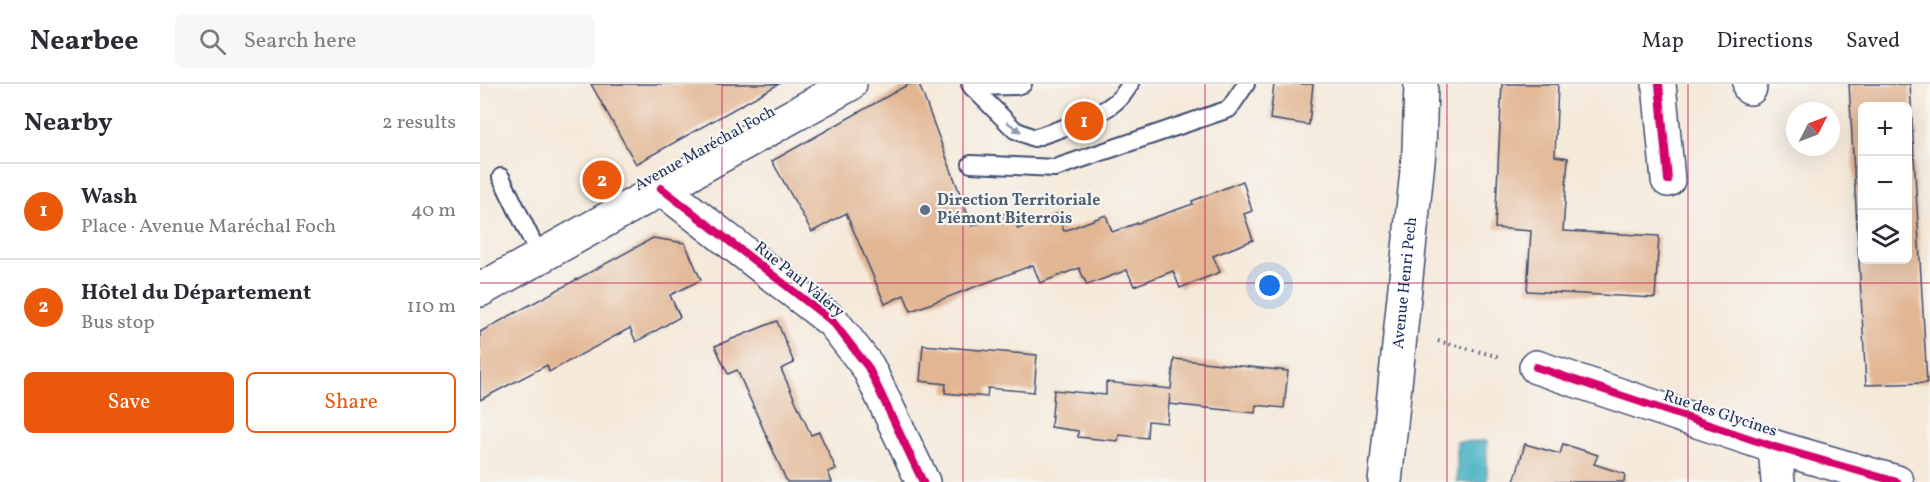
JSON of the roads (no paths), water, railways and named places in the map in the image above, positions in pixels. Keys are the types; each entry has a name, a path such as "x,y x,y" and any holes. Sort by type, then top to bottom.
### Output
{"street":[{"name":"Avenue Maréchal Foch","path":"480,290 850,84"},
{"name":"Avenue Henri Pech","path":"1385,482 1419,150 1422,84"},
{"path":"1659,84 1668,180"},
{"name":"Rue Paul Valéry","path":"662,188 833,321 868,367 923,482"},
{"name":"Rue des Glycines","path":"1536,367 1775,447 1897,482"},
{"path":"1775,447 1778,482"}],"lane":[{"path":"971,86 1023,84"},
{"path":"971,86 1015,130 1034,138 1090,118 1125,95 1130,84"},
{"path":"971,164 1055,168 1229,109 1246,84"},
{"path":"501,177 540,257"}],"water":[{"path":"1487,441 1487,482 1457,482 1457,442"}],"place":[{"name":"Wash","path":"1084,121"},
{"name":"Hôtel du Département","path":"602,180"},
{"name":"Direction Territoriale Piémont Biterrois","path":"925,210"}]}
